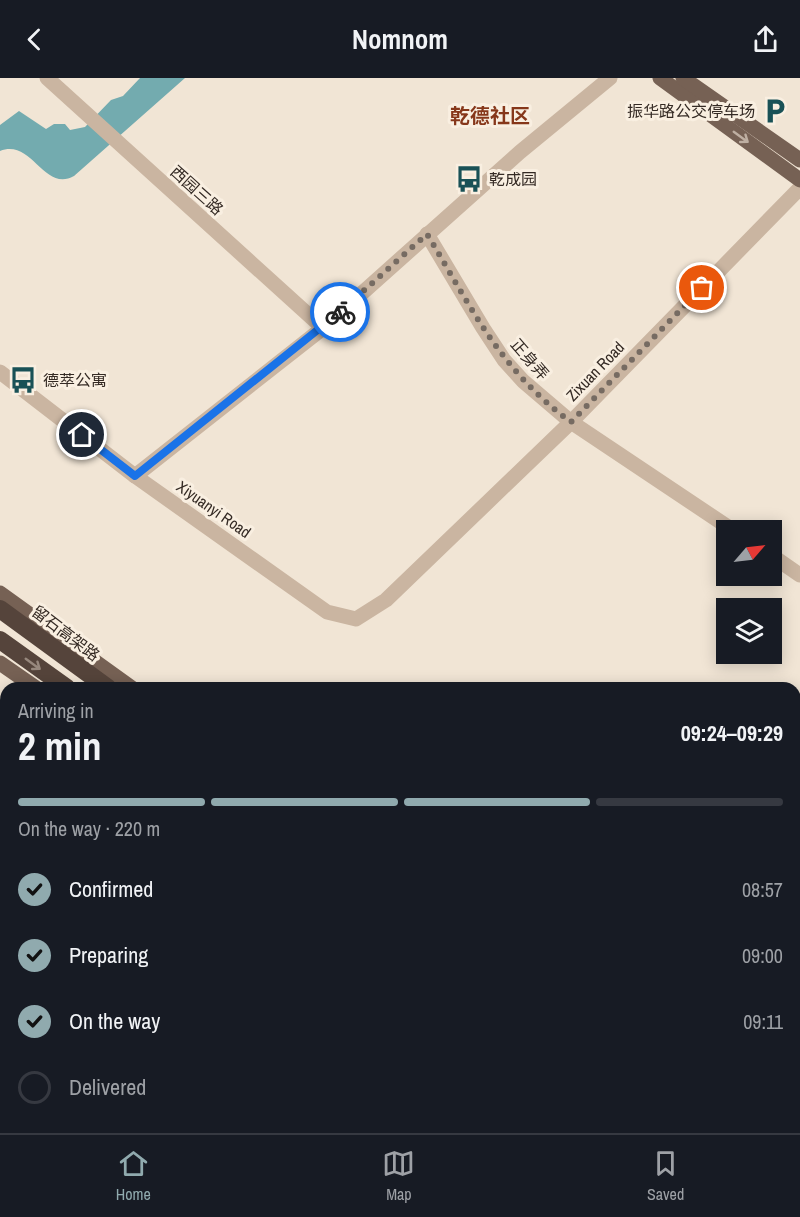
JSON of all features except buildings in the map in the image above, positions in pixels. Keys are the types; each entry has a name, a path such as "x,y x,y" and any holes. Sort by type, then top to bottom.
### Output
{"highway":[{"name":"留石高架路","path":"0,609 100,682"},
{"path":"0,640 59,682"}],"main road":[{"path":"660,78 800,180"},
{"path":"683,78 800,160"},
{"path":"0,593 124,682"},
{"path":"0,663 27,682"}],"street":[{"name":"西园三路","path":"47,78 322,328"},
{"path":"135,476 322,328 520,152 610,78"},
{"name":"Zixuan Road","path":"356,619 386,600 571,422 800,188"},
{"name":"正身弄","path":"427,234 504,360 523,381 571,422 718,520"},
{"name":"Xiyuanyi Road","path":"0,372 135,476 327,612 356,619"},
{"path":"782,562 800,574"}],"water":[{"path":"140,78 185,78 74,176 64,179 54,177 21,152 11,149 0,151 0,125 19,111 46,129 54,124 65,124 70,130 85,127 111,100 123,96"}],"way so far":[{"path":"340,312 427,234 504,360 551,408 571,422 702,288"}],"place":[{"name":"振华路公交停车场","path":"775,111"},
{"name":"乾成园","path":"469,179"},
{"name":"德萃公寓","path":"23,380"}],"district":[{"name":"乾德社区","path":"490,115"}],"route":[{"path":"82,435 135,476 340,312"}]}
